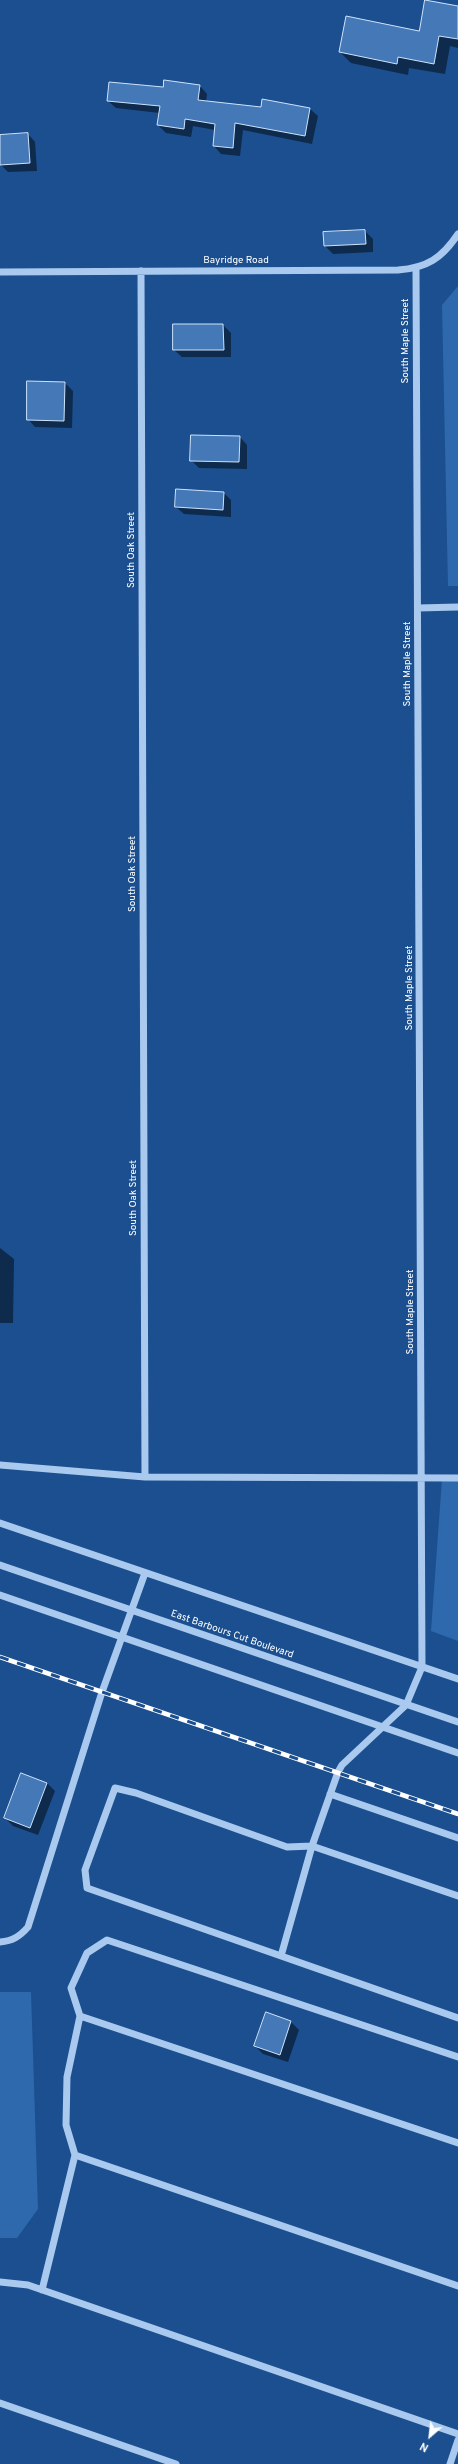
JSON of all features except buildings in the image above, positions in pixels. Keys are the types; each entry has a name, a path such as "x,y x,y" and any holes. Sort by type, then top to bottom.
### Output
{"street":[{"name":"Bayridge Road","path":"0,272 416,269 430,262 441,254 458,234"},
{"name":"South Maple Street","path":"406,1705 422,1667 416,269"},
{"name":"South Oak Street","path":"141,271 145,1477"},
{"path":"418,608 458,607"},
{"path":"0,1465 145,1477 458,1478"},
{"path":"0,1523 458,1679"},
{"name":"East Barbours Cut Boulevard","path":"0,1565 458,1722"},
{"path":"0,1942 9,1941 20,1936 28,1927 102,1692 145,1573"},
{"path":"0,1595 458,1753"},
{"path":"281,1956 312,1846 342,1765 406,1705"},
{"path":"458,1896 312,1846 287,1847 136,1792 115,1788 85,1870 87,1888 458,2018"},
{"path":"330,1794 458,1838"},
{"path":"42,2290 74,2155 66,2125 67,2077 80,2016 71,1988 87,1953 107,1940 458,2057"},
{"path":"80,2016 458,2143"},
{"path":"74,2155 458,2286"},
{"path":"0,2282 28,2285 458,2434"},
{"path":"0,2403 176,2464"},
{"path":"450,2464 458,2440"}],"shaded area":[{"path":"458,286 458,586 448,586 442,305"},
{"path":"442,1479 458,1479 458,1641 431,1631"},
{"path":"0,1992 31,1992 38,2209 17,2238 0,2238"}],"railway":[{"path":"0,1657 458,1814"}]}
